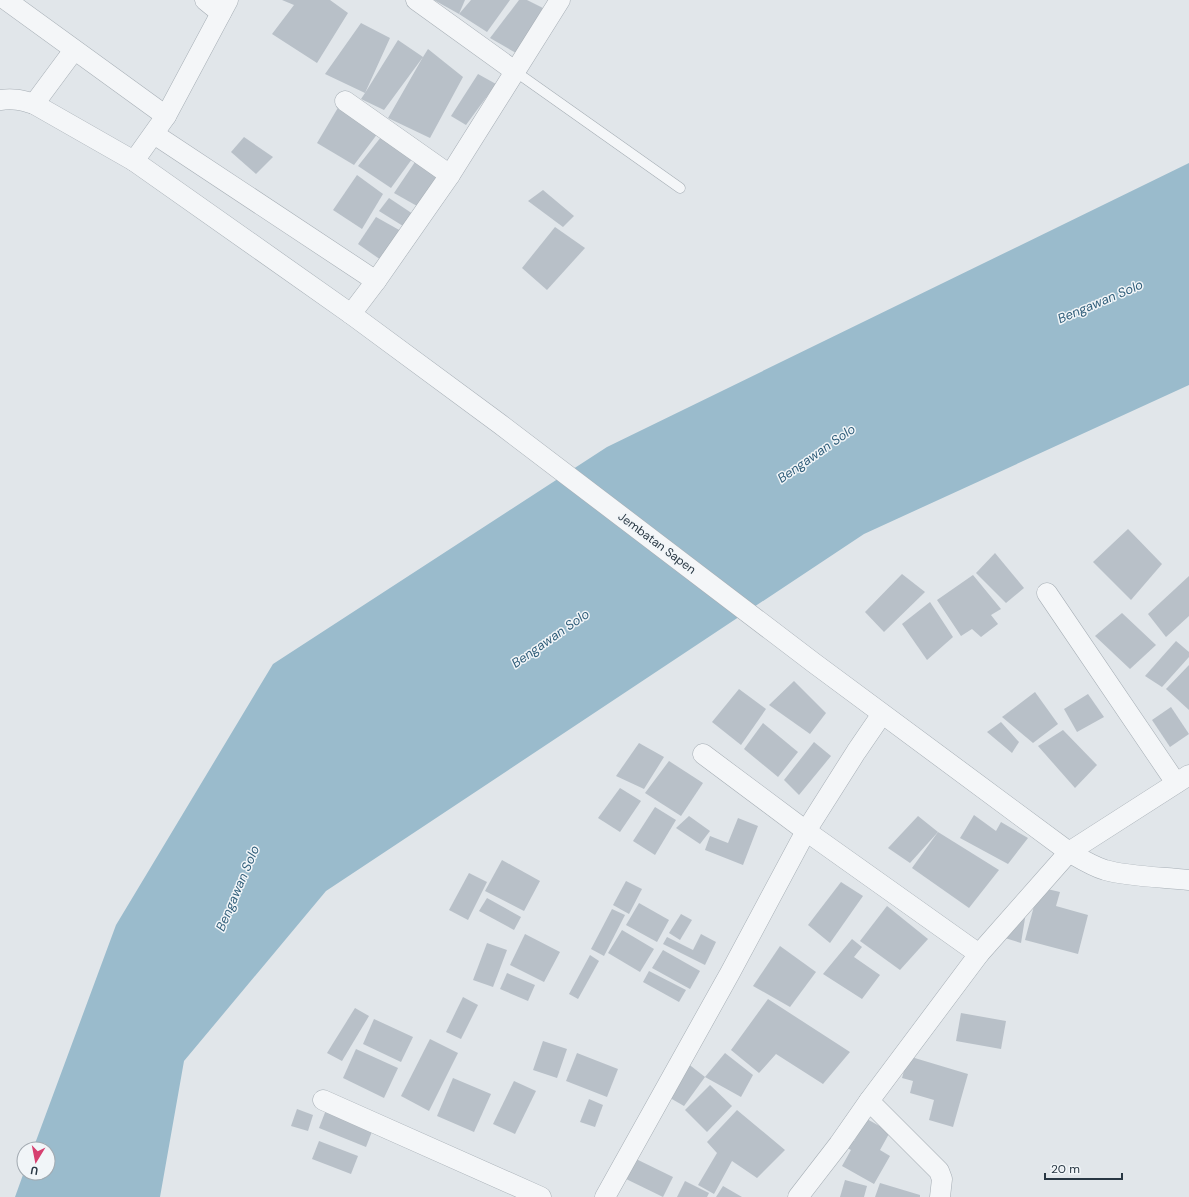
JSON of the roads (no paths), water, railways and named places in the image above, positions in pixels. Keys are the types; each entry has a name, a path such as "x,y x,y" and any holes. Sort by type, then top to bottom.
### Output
{"street":[{"path":"6,0 166,116"},
{"path":"134,161 166,116 224,6 205,0"},
{"path":"416,0 516,72"},
{"path":"351,314 376,281 450,175 560,0"},
{"path":"34,104 74,50"},
{"name":"Jembatan Sapen","path":"0,100 9,98 18,99 34,104 134,161 351,314 500,424 814,663 1069,852 1088,864 1105,870 1189,880"},
{"path":"345,101 450,175"},
{"path":"154,134 376,281"},
{"path":"798,1197 839,1144 869,1101 979,954 1069,852 1183,779 1047,594"},
{"path":"605,1197 730,973 806,831 882,714"},
{"path":"703,754 806,831 979,954"},
{"path":"323,1100 541,1197"},
{"path":"869,1101 939,1171 942,1179 940,1197"}],"lane":[{"path":"516,72 680,188"}],"water":[{"name":"Bengawan Solo","path":"1189,163 1189,385 864,534 326,891 184,1061 160,1197 15,1197 21,1181 56,1181 56,1141 36,1141 116,925 273,664 607,447"}]}
